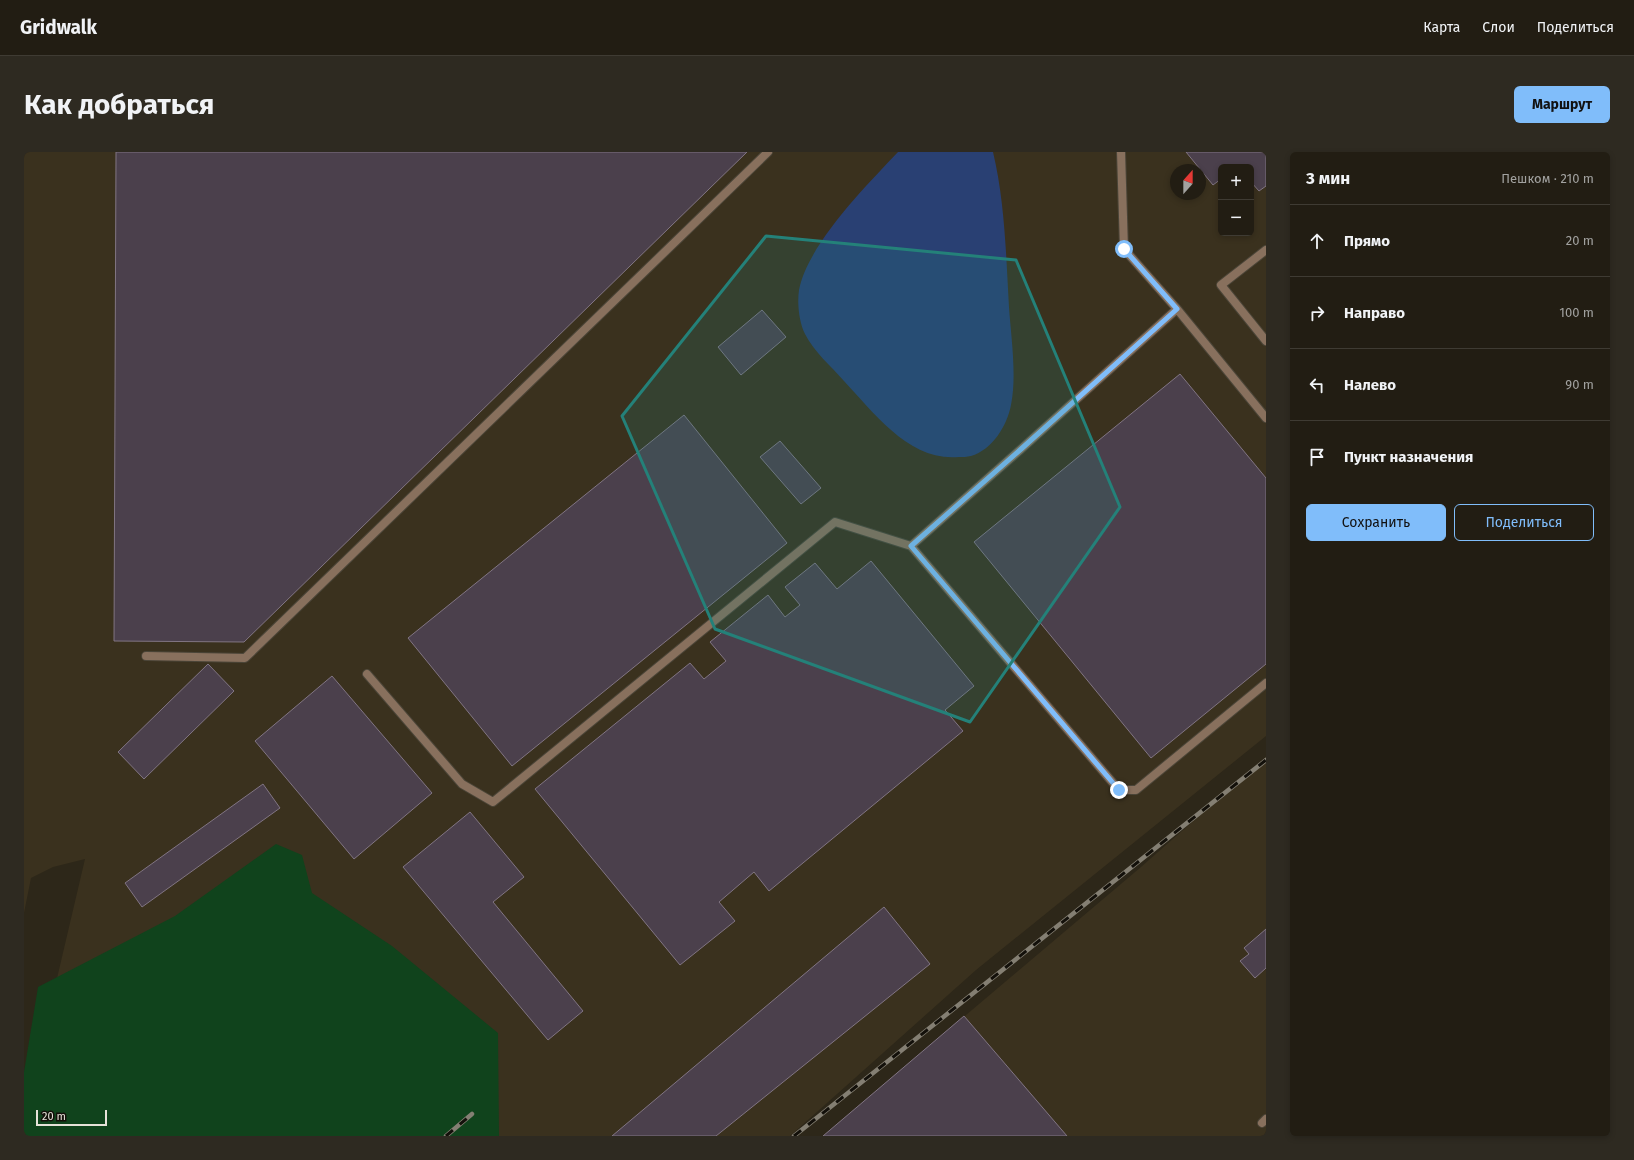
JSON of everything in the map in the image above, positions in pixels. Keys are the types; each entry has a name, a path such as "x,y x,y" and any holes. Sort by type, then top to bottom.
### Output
{"lane":[{"path":"146,656 245,658 768,152"},
{"path":"1121,152 1124,249 1177,309 1266,418"},
{"path":"1266,250 1221,285 1266,341"},
{"path":"911,546 1177,309"},
{"path":"367,674 462,784 493,802 835,522 911,546 1119,790 1136,790 1266,683"}],"highlighted area":[{"path":"766,236 1016,260 1120,507 970,722 715,629 622,416"}],"shaded area":[{"path":"24,152 1266,152 1266,736 976,970 790,1136 24,1136 24,1119 85,859 53,867 31,878 24,913"},
{"path":"1266,757 1266,1136 823,1136 1141,867"}],"green space":[{"path":"276,844 302,855 312,893 392,946 498,1033 499,1136 24,1136 24,1072 38,987 175,916"}],"water":[{"path":"898,152 993,152 1000,190 1004,229 1014,381 1009,413 1002,429 992,443 979,453 971,456 941,456 925,452 909,444 894,433 818,353 809,341 801,324 798,295 805,272 814,254 840,216 870,181"}],"building":[{"path":"116,152 747,152 244,642 114,641"},
{"path":"1186,152 1266,152 1266,186 1259,191 1254,185 1254,164 1218,164 1218,181 1213,185 1206,176 1206,164 1196,164"},
{"path":"762,310 786,337 741,375 718,347"},
{"path":"1180,374 1266,478 1266,664 1151,758 974,542"},
{"path":"684,415 787,543 512,766 408,638"},
{"path":"780,441 821,488 801,504 760,457"},
{"path":"871,561 974,686 945,710 963,731 769,891 754,872 719,902 735,921 680,965 535,789 690,663 704,679 726,661 710,642 768,595 785,617 800,605 785,587 815,563 837,589"},
{"path":"208,664 234,691 144,779 118,752"},
{"path":"332,676 432,793 354,859 255,741"},
{"path":"263,784 280,808 142,907 125,883"},
{"path":"470,812 524,877 493,902 583,1011 548,1040 403,867"},
{"path":"884,907 930,964 716,1136 612,1136"},
{"path":"1266,929 1266,968 1255,978 1240,961 1249,954 1244,948"},
{"path":"964,1016 1067,1136 823,1136"}],"railway":[{"path":"794,1136 1266,760"},
{"path":"446,1136 472,1114"}],"route":[{"path":"1119,790 911,546 1177,309 1124,249"}]}
